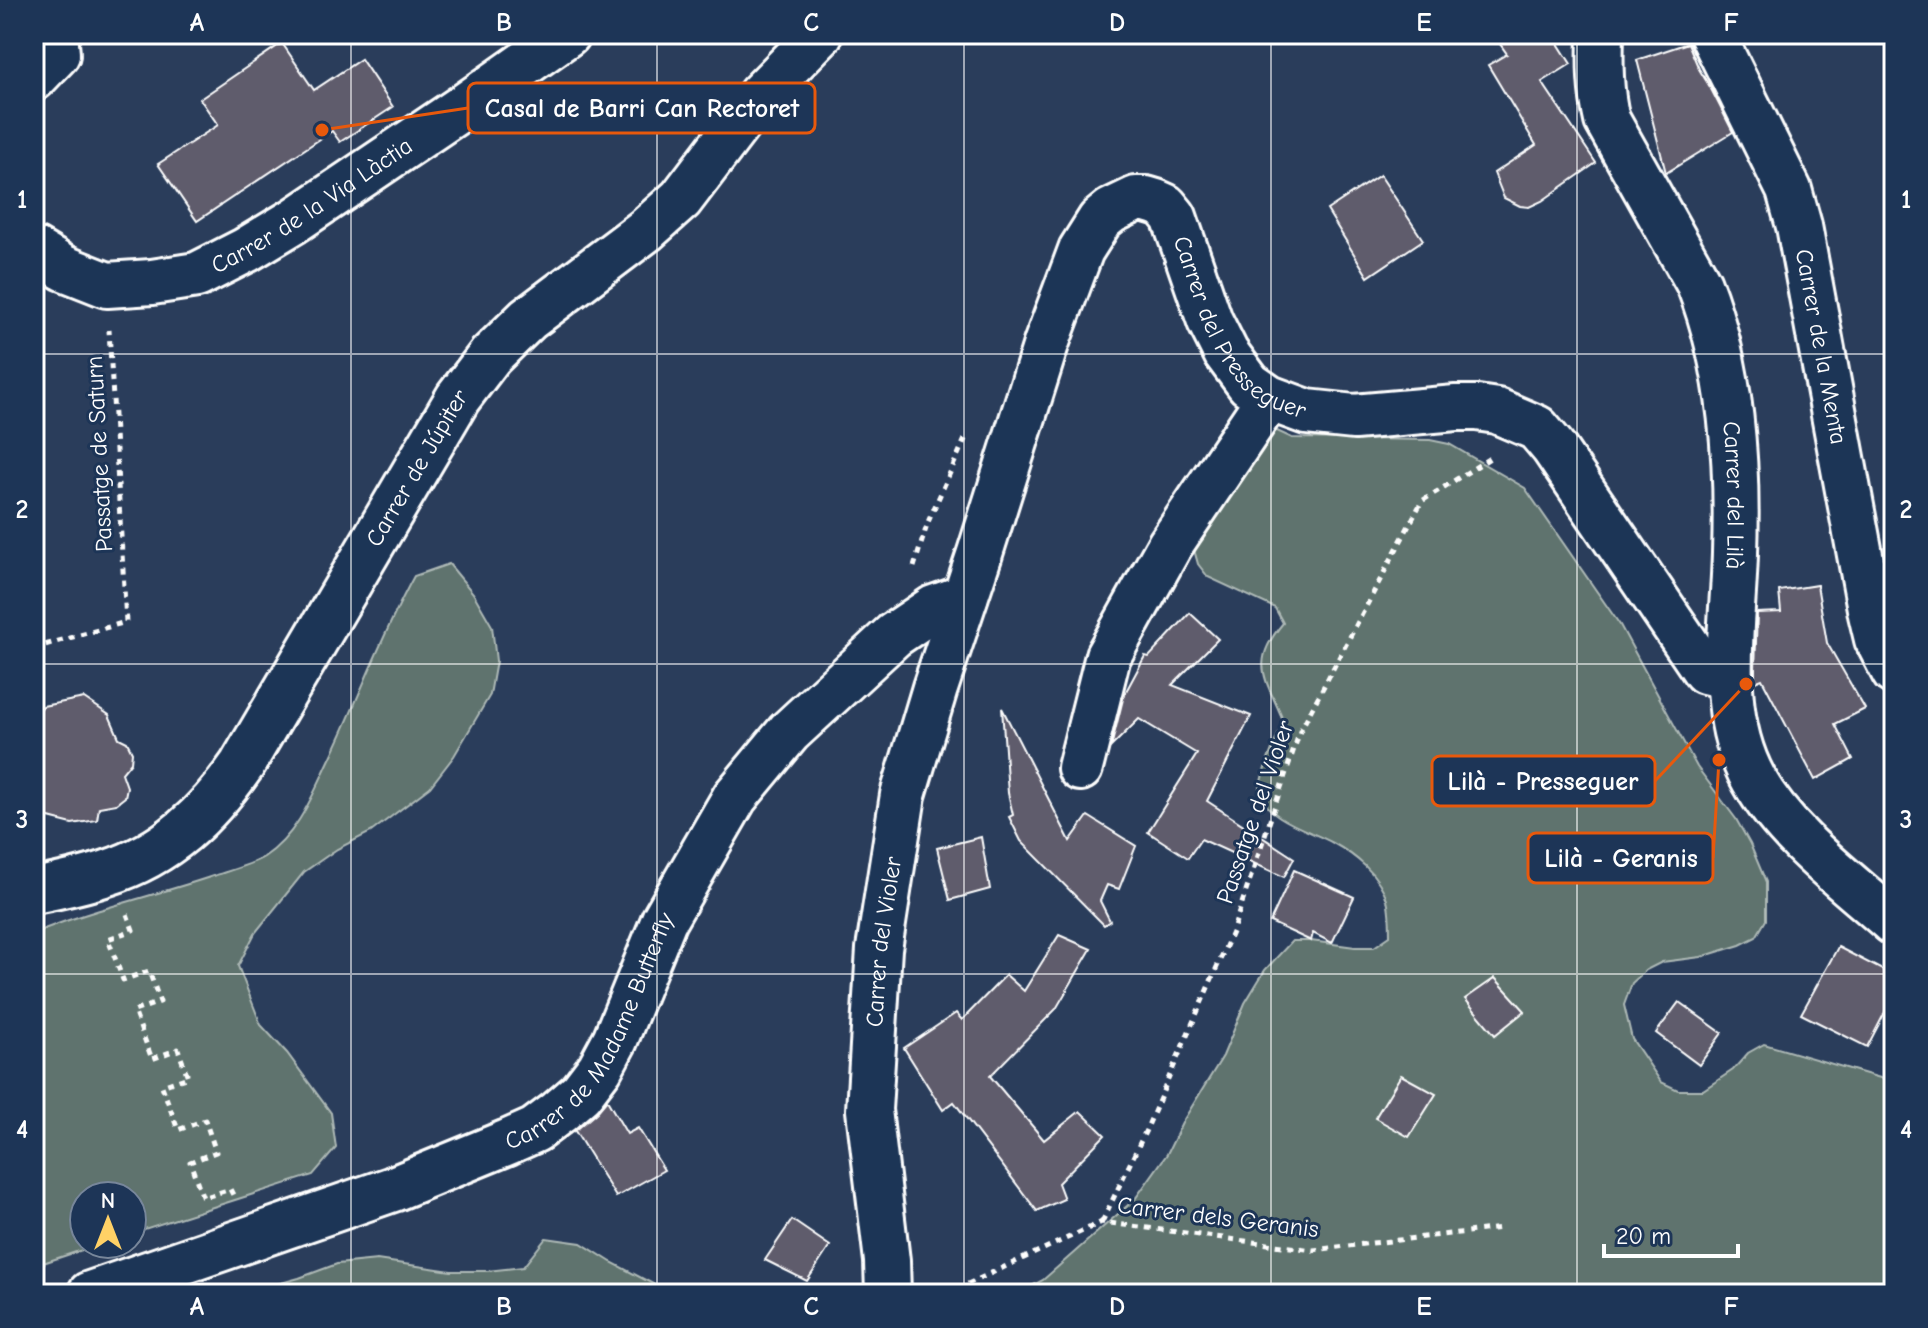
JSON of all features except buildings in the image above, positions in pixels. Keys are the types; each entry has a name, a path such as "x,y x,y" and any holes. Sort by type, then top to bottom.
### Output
{"street":[{"name":"Carrer de la Via Làctia","path":"34,250 64,268 107,285 197,275 294,221 567,34"},
{"name":"Carrer de Júpiter","path":"34,891 84,880 134,863 166,845 196,822 221,795 242,765 458,398 490,356 528,319 646,230 681,199 760,95 820,34"},
{"name":"Carrer del Lilà","path":"1601,34 1600,70 1607,120 1699,284 1716,336 1736,467 1730,677 1735,732 1755,781 1769,802 1805,845 1894,923"},
{"name":"Carrer de la Menta","path":"1712,34 1789,190 1799,226 1871,614 1877,639 1894,672"},
{"name":"Carrer del Presseguer","path":"965,597 1046,344 1076,263 1092,231 1111,211 1136,199 1146,199 1165,206 1174,217 1210,321 1226,353 1249,384 1269,398 1307,412 1342,416 1477,408 1497,411 1537,428 1705,671 1730,677"},
{"path":"1080,768 1108,656 1170,545 1269,398"},
{"name":"Carrer de Madame Butterfly","path":"90,1294 393,1189 535,1130 559,1112 581,1093 600,1068 615,1040 664,920 735,797 789,732 894,635 934,608 965,597"},
{"name":"Carrer del Violer","path":"888,1294 869,1110 879,949 903,795 965,597"}],"path":[{"name":"Passatge de Saturn","path":"34,648 126,622 107,285"},
{"name":"Passatge del Violer","path":"1102,1222 1147,1128 1233,930 1300,731 1422,501 1537,428"},
{"path":"911,577 928,522 970,429"},
{"path":"84,880 95,905 120,896 133,930 108,939 123,980 149,971 160,1002 134,1011 152,1059 178,1049 188,1077 162,1086 178,1130 205,1120 216,1152 190,1162 203,1198 230,1189 235,1201"},
{"name":"Carrer dels Geranis","path":"946,1294 1102,1222 1313,1250 1501,1228"}],"green space":[{"path":"1256,429 1275,430 1292,438 1430,440 1449,444 1525,488 1620,625 1697,767 1736,819 1766,882 1766,920 1756,937 1701,957 1662,962 1646,970 1632,983 1624,1005 1632,1039 1661,1082 1678,1090 1703,1090 1733,1070 1748,1053 1764,1044 1894,1082 1894,1294 1017,1294 1043,1280 1135,1199 1167,1154 1183,1121 1223,1056 1245,1003 1265,970 1292,941 1374,947 1390,936 1384,891 1366,867 1333,843 1280,817 1264,801 1260,792 1262,778 1284,723 1267,684 1263,662 1272,638 1283,623 1275,608 1208,577 1198,564 1193,546"},
{"path":"449,564 473,593 492,626 496,661 490,695 454,756 430,787 371,832 337,849 304,872 255,933 238,966 261,1025 287,1053 331,1113 336,1148 313,1175 148,1228 148,1180 68,1180 68,1255 34,1266 34,933 239,868 259,860 276,848 295,827 309,802 414,576"},
{"path":"546,1238 581,1243 672,1294 242,1294 337,1264 377,1260 451,1271 523,1267"}],"place":[{"name":"Casal de Barri Can Rectoret","path":"322,130"},
{"name":"Lilà - Presseguer","path":"1746,684"},
{"name":"Lilà - Geranis","path":"1719,760"}]}
